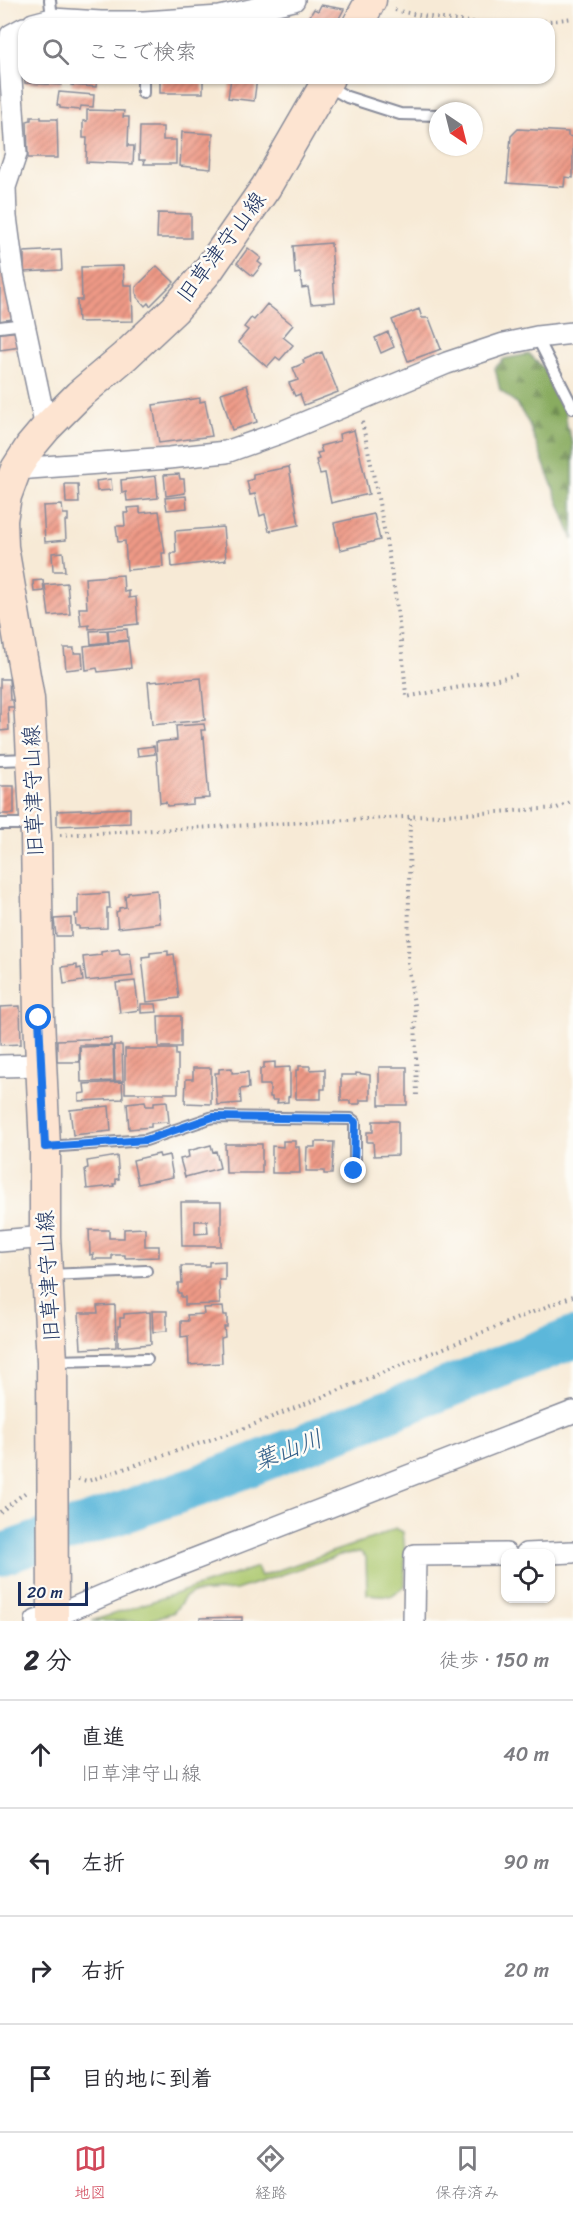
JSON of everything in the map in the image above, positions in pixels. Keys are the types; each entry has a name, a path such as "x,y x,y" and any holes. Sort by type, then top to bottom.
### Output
{"street":[{"path":"207,18 294,0"},
{"path":"45,14 73,18"},
{"path":"9,38 16,154 3,187 14,277 46,428"},
{"name":"旧草津守山線","path":"49,1617 52,1362 45,1237 45,1147 33,759 29,699 6,602 2,520 8,470 79,395 175,309 207,272 266,187 325,84"},
{"path":"8,470 129,462 226,452 447,363 504,344 573,333"},
{"path":"0,1066 42,1065"},
{"path":"0,1241 45,1237"},
{"path":"49,1617 573,1412"},
{"path":"555,1553 573,1552"},
{"path":"414,1621 414,1555 501,1554"}],"lane":[{"path":"142,93 143,84"},
{"path":"331,84 347,97 400,114 429,115"},
{"path":"0,327 24,324"},
{"path":"537,337 573,408"},
{"path":"0,760 33,759"},
{"path":"0,824 35,830"},
{"path":"45,1147 146,1140 213,1117 351,1119 355,1122 354,1171"},
{"path":"47,1275 146,1271"},
{"path":"52,1362 147,1359"}],"path":[{"path":"363,7 430,18"},
{"path":"555,20 573,18"},
{"path":"357,401 395,587 403,645 406,697 520,674"},
{"path":"35,830 410,818 557,808 573,801"},
{"path":"410,818 408,964 415,1011 417,1098"},
{"path":"0,1512 52,1481 88,1481 244,1428 573,1296"}],"green space":[{"path":"529,354 543,368 565,406 567,426 573,444 573,540 528,422 517,404 500,390 495,368 504,359"},
{"path":"395,1528 403,1532 405,1586 391,1596 367,1594 366,1557 360,1552 340,1555 236,1590 192,1593 185,1597 174,1612 147,1621 92,1621 257,1567 261,1576 382,1535"}],"building":[{"path":"321,5 344,9 339,18 309,18 314,9 318,11"},
{"path":"71,84 96,84 96,87"},
{"path":"160,84 203,84 203,93 160,93"},
{"path":"230,84 256,84 254,101 228,98"},
{"path":"59,92 94,95 93,107 81,106 80,110 60,108 57,105"},
{"path":"87,110 124,111 123,117 129,117 128,146 134,146 133,164 86,162 87,138 83,138 83,121 87,121"},
{"path":"31,117 57,119 58,158 28,158 27,121 31,120"},
{"path":"140,127 163,127 163,140 176,140 176,164 144,164 145,160 139,160"},
{"path":"518,129 568,132 568,136 573,137 573,178 565,177 564,187 507,183 511,136"},
{"path":"182,132 213,134 211,169 180,166"},
{"path":"158,213 191,214 191,238 157,238"},
{"path":"331,243 335,302 311,304 308,287 302,288 300,273 295,274 293,246"},
{"path":"248,248 261,258 258,262 262,265 253,276 237,263"},
{"path":"61,250 62,270 24,272 24,252"},
{"path":"123,266 124,285 132,285 133,321 78,322 77,300 82,300 81,267"},
{"path":"157,266 174,282 150,306 148,303 145,306 137,297 136,287"},
{"path":"0,267 4,267 9,306 14,305 16,319 0,321"},
{"path":"267,304 293,325 283,337 293,345 280,360 276,357 267,367 238,342 248,330 244,327 251,318 254,320"},
{"path":"419,309 422,318 429,318 441,349 408,361 392,320"},
{"path":"19,331 21,347 0,350 0,333"},
{"path":"388,332 394,347 381,353 375,338"},
{"path":"322,352 338,392 304,405 300,394 295,396 289,383 298,380 293,368 304,363 303,360"},
{"path":"247,385 257,422 232,430 221,393"},
{"path":"200,398 200,402 205,401 212,436 159,443 153,405"},
{"path":"354,430 369,494 331,503 325,473 320,474 316,460 319,459 317,453 322,452 320,446 340,441 339,434"},
{"path":"289,467 299,525 269,531 265,514 260,516 255,494 250,495 247,481 253,479 253,474"},
{"path":"179,474 180,479 184,479 185,493 166,496 164,475"},
{"path":"156,476 158,498 127,501 126,492 122,493 121,480"},
{"path":"111,479 112,490 97,491 96,481"},
{"path":"65,484 78,484 79,503 66,503"},
{"path":"186,496 187,508 167,510 165,498"},
{"path":"62,505 63,514 68,514 68,521 65,521 66,540 45,542 43,506"},
{"path":"140,507 140,513 159,511 165,553 162,553 163,567 127,570 125,541 118,542 116,526 125,526 124,513 128,513 127,508"},
{"path":"374,514 380,540 340,550 334,523"},
{"path":"223,527 226,560 172,567 171,553 176,553 175,531"},
{"path":"63,552 65,571 53,571 52,553"},
{"path":"123,575 124,592 129,591 129,598 136,597 138,624 89,629 89,625 81,626 79,608 87,608 85,578"},
{"path":"43,580 44,591 34,592 33,581"},
{"path":"67,583 70,614 49,616 45,585"},
{"path":"127,629 128,640 109,642 108,630"},
{"path":"107,630 108,642 91,644 90,631"},
{"path":"128,641 131,668 98,672 97,668 86,670 84,646"},
{"path":"64,648 74,648 74,653 82,653 83,668 66,670"},
{"path":"201,678 205,720 152,725 148,682"},
{"path":"0,679 9,679 10,700 13,700 14,707 8,707 9,730 0,731"},
{"path":"204,724 205,730 201,730 202,738 204,737 209,798 193,799 193,804 167,806 166,802 160,803 156,742 177,740 176,726"},
{"path":"154,746 155,754 138,756 137,748"},
{"path":"0,786 14,786 14,814 0,814"},
{"path":"130,808 130,823 57,826 57,811"},
{"path":"157,890 160,923 118,928 116,912 119,908 126,907 125,896 128,893"},
{"path":"109,893 110,908 107,908 107,928 79,929 79,926 76,926 75,914 78,914 78,895"},
{"path":"71,918 71,936 56,936 54,919"},
{"path":"119,949 120,954 130,953 133,976 86,981 83,957 101,955 101,952"},
{"path":"168,951 168,955 174,954 179,998 147,1002 142,957 150,956 150,953"},
{"path":"77,965 77,969 81,968 83,981 64,984 62,967"},
{"path":"135,981 139,1010 120,1013 116,983"},
{"path":"141,1004 156,1004 157,1012 141,1013"},
{"path":"20,1006 21,1044 0,1045 0,1007"},
{"path":"158,1016 181,1016 181,1047 159,1047"},
{"path":"111,1038 111,1045 79,1045 79,1062 57,1062 57,1040"},
{"path":"114,1045 122,1045 123,1081 115,1081"},
{"path":"113,1046 114,1081 81,1082 80,1047"},
{"path":"125,1049 176,1049 178,1093 125,1093"},
{"path":"275,1062 275,1068 290,1067 288,1102 277,1103 278,1100 272,1100 270,1085 260,1085 260,1069 264,1069 264,1063"},
{"path":"299,1066 310,1066 310,1070 325,1069 325,1089 321,1089 321,1099 296,1099 296,1070 299,1070"},
{"path":"379,1067 407,1067 407,1105 379,1105"},
{"path":"193,1068 211,1068 211,1104 185,1103 186,1079 193,1079"},
{"path":"232,1068 232,1073 248,1072 249,1088 240,1089 241,1103 217,1105 215,1073 219,1073 219,1069"},
{"path":"356,1073 370,1075 370,1100 360,1100 360,1104 341,1101 341,1075 356,1075"},
{"path":"122,1082 123,1099 79,1101 79,1094 85,1093 84,1084"},
{"path":"145,1101 146,1106 154,1106 154,1102 167,1101 169,1122 151,1123 151,1127 129,1129 127,1103"},
{"path":"109,1106 111,1131 73,1135 70,1110"},
{"path":"373,1121 398,1121 398,1155 374,1156 373,1142 367,1142 367,1132 373,1132"},
{"path":"283,1141 295,1141 295,1147 299,1147 300,1173 272,1173 272,1146 283,1147"},
{"path":"315,1142 334,1142 332,1174 324,1174 324,1171 306,1171 307,1147 315,1147"},
{"path":"225,1144 262,1144 262,1173 226,1173"},
{"path":"211,1145 213,1152 216,1151 220,1168 185,1177 180,1159 189,1157 188,1151"},
{"path":"159,1154 160,1157 169,1155 173,1177 138,1184 133,1160"},
{"path":"117,1156 119,1179 116,1179 116,1184 87,1189 85,1169 88,1168 87,1161"},
{"path":"181,1202 221,1202 221,1246 182,1246","holes":["195,1221 207,1221 208,1233 195,1234"]},
{"path":"145,1228 145,1246 159,1246 159,1257 125,1258 125,1255 112,1255 112,1259 92,1259 89,1230 109,1230 109,1238 124,1238 124,1229"},
{"path":"225,1261 225,1280 219,1280 220,1304 185,1305 185,1297 181,1297 181,1293 178,1293 178,1283 182,1283 181,1266 209,1266 209,1262"},
{"path":"115,1305 116,1347 81,1349 79,1313 98,1313 97,1306"},
{"path":"223,1307 224,1315 227,1315 227,1327 224,1327 225,1337 221,1338 222,1363 189,1365 188,1336 181,1337 181,1321 188,1321 187,1315 204,1314 203,1308"},
{"path":"152,1311 167,1311 167,1331 153,1332"},
{"path":"150,1312 151,1344 118,1347 120,1318 124,1318 124,1314"},
{"path":"242,1617 242,1621 200,1621 200,1618"}],"waterway":[{"name":"葉山川","path":"0,1555 198,1486 573,1338"}],"route":[{"path":"39,1018 45,1147 146,1140 213,1117 351,1119 355,1122 354,1171"}]}
